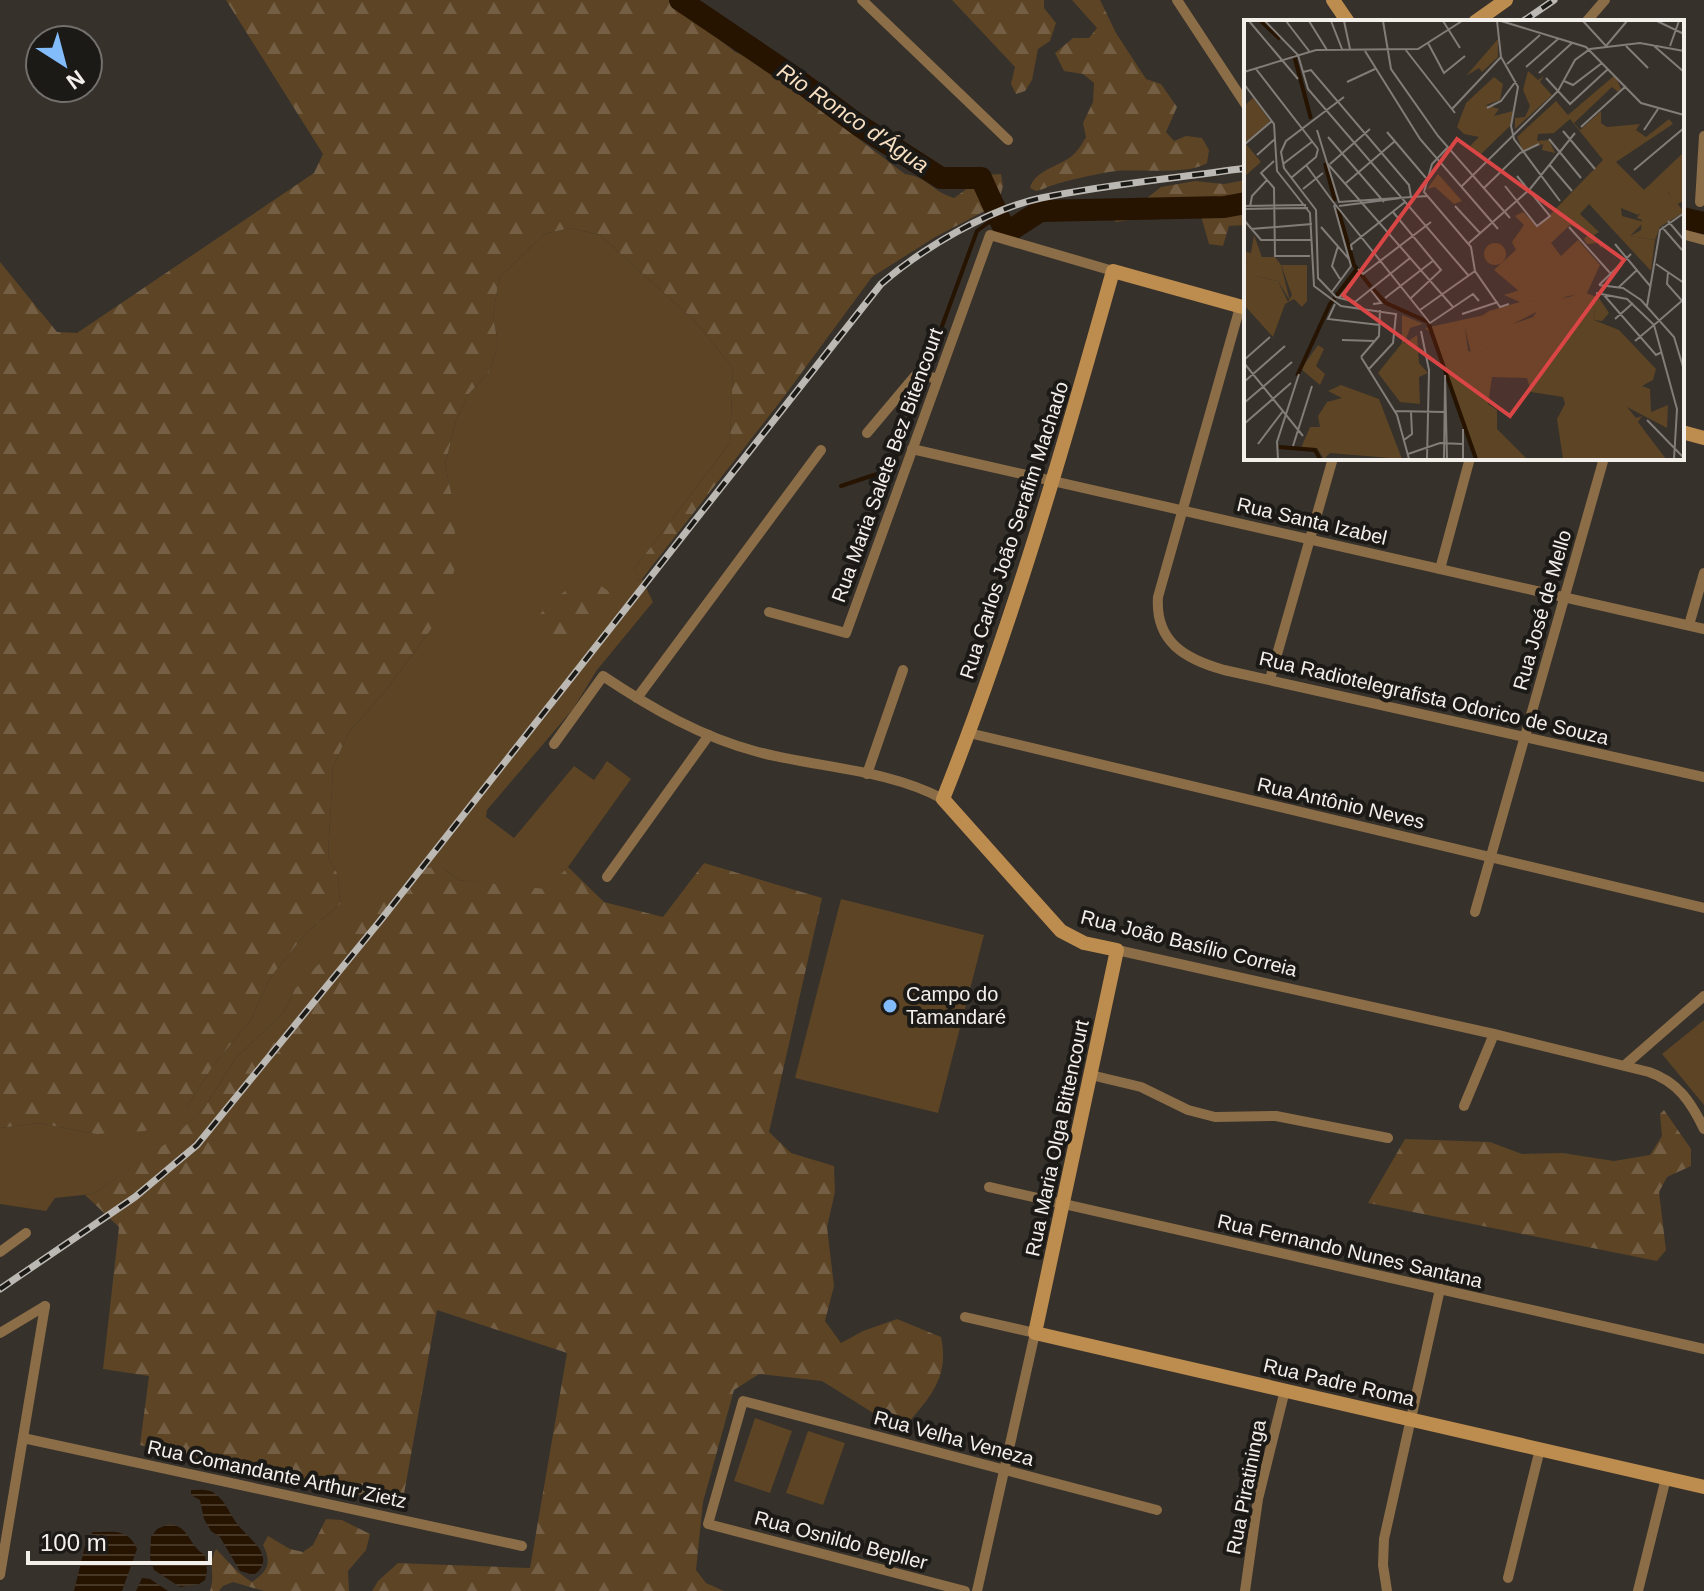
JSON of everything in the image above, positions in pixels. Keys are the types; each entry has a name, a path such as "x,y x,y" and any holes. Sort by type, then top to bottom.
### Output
{"street":[{"path":"862,0 1008,140"},
{"path":"1177,0 1244,102"},
{"path":"1333,0 1347,20"},
{"path":"1478,20 1506,0"},
{"path":"1588,20 1605,0"},
{"path":"1700,202 1704,136"},
{"name":"Rua Maria Salete Bez Bitencourt","path":"769,612 846,633 990,235 1113,271"},
{"path":"1684,235 1704,240"},
{"path":"1113,271 1243,307 1182,510"},
{"name":"Rua Carlos João Serafim Machado","path":"943,799 969,733 1054,481 1113,271"},
{"path":"867,433 915,376 938,378"},
{"path":"1684,433 1704,438"},
{"name":"Rua Santa Izabel","path":"912,449 1704,629"},
{"path":"637,698 821,450"},
{"path":"1270,679 1332,460"},
{"path":"1440,569 1469,460"},
{"name":"Rua José de Mello","path":"1475,912 1603,460"},
{"name":"Rua Radiotelegrafista Odorico de Souza","path":"1182,510 1158,597 1159,623 1165,636 1183,653 1208,665 1704,777"},
{"path":"1689,625 1704,573"},
{"path":"867,774 903,670"},
{"name":"Rua João Basílio Correia","path":"554,744 603,676 637,698 709,735 757,752 909,784 943,799 1049,921 1084,943 1625,1065 1661,1076 1682,1091 1704,1129"},
{"name":"Rua Antônio Neves","path":"969,733 1704,908"},
{"path":"607,877 709,735"},
{"name":"Rua Maria Olga Bittencourt","path":"1035,1333 1117,950"},
{"path":"1625,1065 1704,996"},
{"path":"1464,1106 1494,1034"},
{"path":"1091,1075 1141,1087 1188,1110 1215,1117 1276,1116 1388,1138"},
{"name":"Rua Fernando Nunes Santana","path":"989,1187 1704,1349"},
{"path":"0,1252 26,1233"},
{"path":"1387,1591 1382,1552 1384,1539 1440,1289"},
{"path":"0,1333 45,1306 0,1575"},
{"name":"Rua Padre Roma","path":"965,1317 1704,1487"},
{"path":"977,1591 1035,1333"},
{"name":"Rua Piratininga","path":"1245,1591 1258,1499 1285,1390"},
{"name":"Rua Velha Veneza","path":"708,1524 743,1401 1157,1510"},
{"name":"Rua Comandante Arthur Zietz","path":"23,1438 522,1546"},
{"path":"1508,1578 1540,1449"},
{"path":"1638,1591 1666,1478"},
{"name":"Rua Osnildo Bepller","path":"708,1524 965,1591"}],"green space":[{"path":"226,0 671,0 735,52 751,58 905,174 919,178 954,198 986,175 1001,174 1003,186 998,204 937,236 872,277 783,398 642,579 637,581 631,578 634,569 730,443 733,368 695,321 600,235 570,228 544,234 499,278 493,316 498,344 489,372 467,396 456,421 445,465 452,496 457,561 445,602 432,628 386,690 349,732 333,767 328,857 338,875 340,904 305,934 270,978 251,1020 213,1066 187,1106 145,1131 96,1134 38,1123 0,1128 0,262 57,332 77,333 314,173 323,154"},
{"path":"952,0 1044,0 1044,8 1056,23 1050,41 1038,49 1032,80 1025,91 1016,94 1011,84 1015,67"},
{"path":"1072,0 1100,0 1116,33 1146,79 1161,84 1177,107 1166,132 1174,141 1186,136 1202,138 1209,150 1207,163 1188,169 1116,171 1036,191 1030,188 1037,176 1075,153 1086,137 1083,123 1093,102 1094,83 1083,74 1064,71 1055,53 1073,38 1089,38 1097,28"},
{"path":"1244,180 1244,225 1229,226 1223,246 1209,244 1201,216 1180,213 1169,219 1155,216 1116,222 1110,215 1120,203 1142,202 1161,187 1195,181 1224,184"},
{"path":"570,228 600,235 695,321 733,368 730,443 634,569 637,581 642,579 653,602 597,670 573,709 487,810 486,817 514,838 574,766 594,780 607,761 631,779 568,867 546,890 458,880 443,868 295,989 284,1012 236,1058 206,1105 171,1141 93,1194 55,1198 46,1211 0,1204 0,1128 38,1123 96,1134 187,1106 213,1066 251,1020 270,978 305,934 340,904 338,875 328,857 333,767 349,732 386,690 432,628 452,496 445,465 456,421 467,396 489,372 498,344 493,316 499,278 544,234"},
{"path":"590,578 608,591 614,601 587,628 569,636 559,636 532,627 556,598"},
{"path":"704,863 822,898 769,1132 791,1153 834,1166 835,1192 827,1227 834,1286 825,1321 841,1343 897,1319 941,1337 941,1373 925,1402 909,1422 875,1414 822,1381 759,1374 734,1390 703,1502 696,1570 706,1583 724,1591 372,1591 378,1581 398,1563 530,1568 567,1353 437,1310 402,1505 140,1445 149,1376 103,1369 119,1227 85,1195 93,1194 171,1140 206,1105 236,1058 284,1012 295,989 411,867 443,868 458,880 546,889 568,867 604,902 663,917"},
{"name":"Campo do Tamandaré","path":"841,899 984,935 938,1113 795,1078"},
{"path":"1704,1020 1704,1105 1662,1054"},
{"path":"1664,1110 1691,1149 1691,1166 1667,1177 1659,1192 1666,1250 1657,1261 1368,1203 1405,1139 1490,1142 1522,1154 1562,1153 1614,1161 1650,1155 1662,1136 1660,1114"},
{"path":"755,1418 792,1431 770,1493 734,1481"},
{"path":"808,1431 845,1443 823,1505 786,1493"},
{"path":"326,1519 342,1520 370,1534 366,1550 348,1571 349,1591 264,1591 233,1582 219,1591 210,1591 216,1549 252,1582 267,1566 263,1545 268,1536 290,1549 303,1552 313,1545"}],"shaded area":[{"path":"191,1490 215,1493 259,1548 263,1562 254,1575 240,1571 220,1537 211,1531 204,1519 200,1500 191,1495"},
{"path":"169,1524 181,1529 205,1555 207,1571 205,1580 199,1584 180,1587 154,1570 150,1558 151,1537 157,1529"},
{"path":"93,1532 125,1534 137,1549 122,1591 74,1591 87,1538"},
{"path":"142,1578 150,1579 168,1591 136,1591"}],"waterway":[{"name":"Rio Ronco d'Água","path":"680,0 857,124 941,178 981,178 1002,224 1011,230 1040,211 1224,207 1244,203"},
{"name":"Rio Ronco d'Água","path":"1684,218 1704,223"},
{"path":"938,337 977,231 989,222 1002,224"},
{"path":"841,486 892,469 920,387"}],"railway":[{"path":"1525,20 1554,0"},
{"path":"0,1289 135,1197 197,1145 380,921 881,284 956,232 1021,203 1092,189 1244,168"}],"place":[{"name":"Campo do Tamandaré","path":"890,1006"}]}
